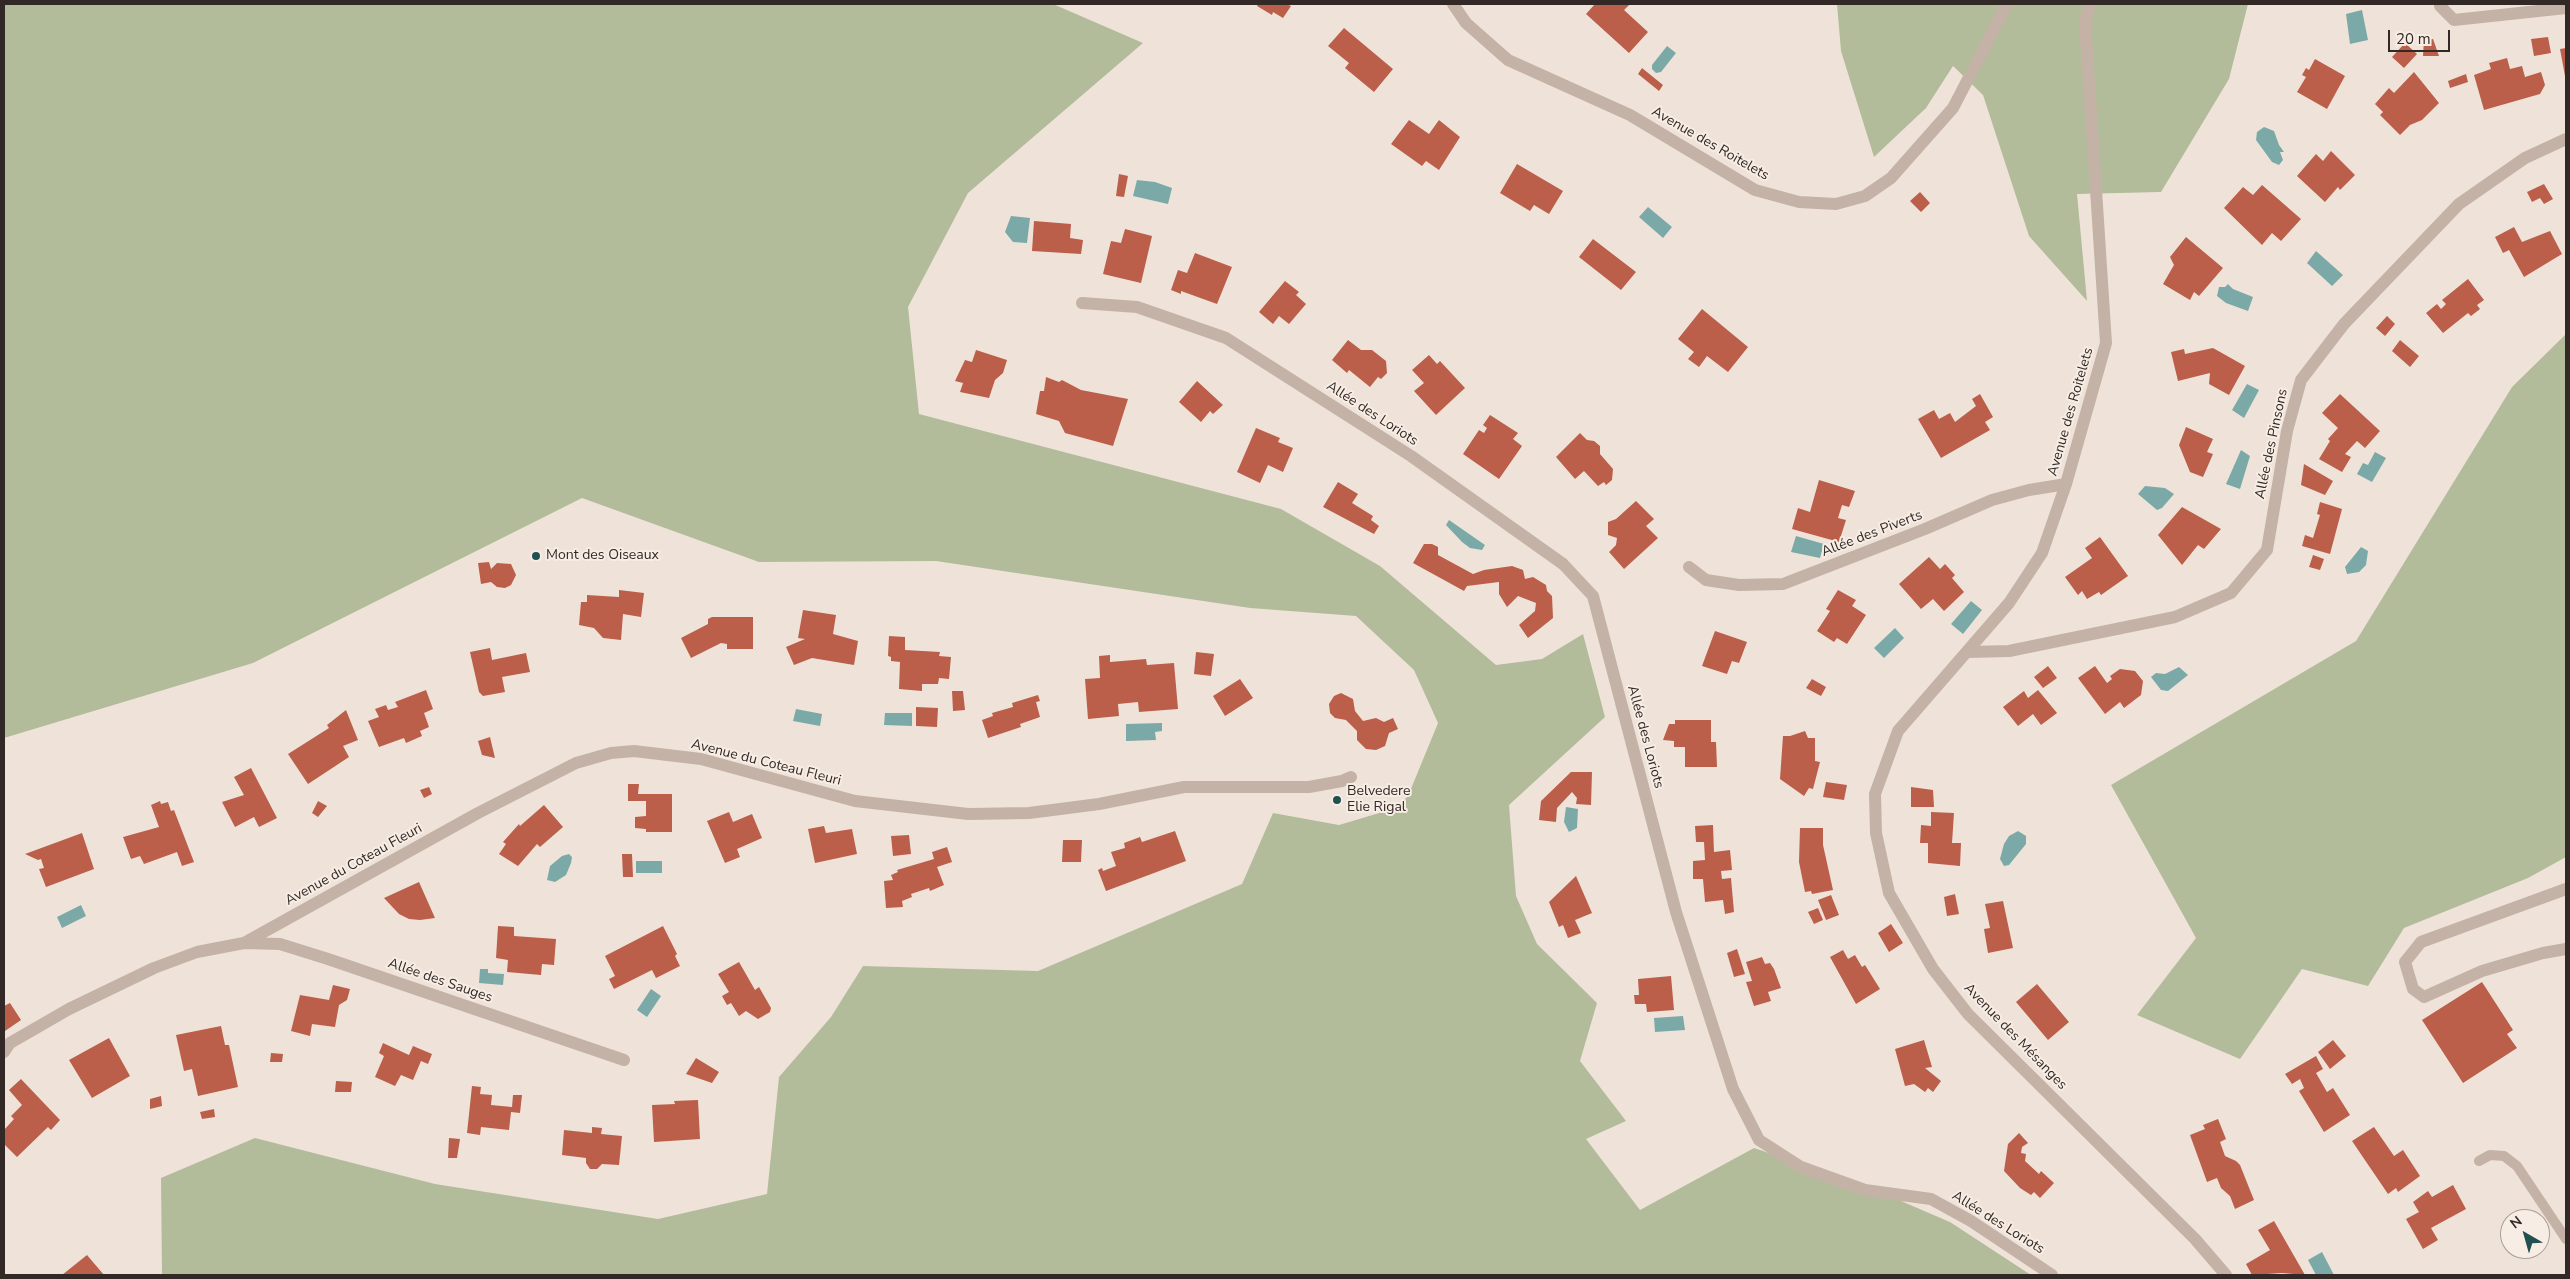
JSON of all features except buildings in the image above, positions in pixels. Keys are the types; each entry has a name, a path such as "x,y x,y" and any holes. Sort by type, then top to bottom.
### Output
{"street":[{"name":"Avenue des Roitelets","path":"1453,4 1466,23 1508,60 1630,115 1754,190 1799,202 1836,204 1865,196 1891,178 1952,108 2008,4"},
{"name":"Avenue des Roitelets","path":"1969,652 2009,603 2042,553 2066,484 2106,343 2085,22 2090,4"},
{"path":"2440,6 2454,20 2566,8"},
{"name":"Allée des Pinsons","path":"1969,652 2009,651 2175,618 2231,593 2267,550 2287,431 2301,380 2344,324 2459,204 2524,158 2566,139"},
{"name":"Allée des Loriots","path":"1082,304 1137,307 1226,338 1411,456 1563,564 1593,596 1676,912 1733,1089 1758,1140 1801,1167 1865,1190 1931,1199 1971,1221 2052,1275"},
{"name":"Allée des Piverts","path":"1689,567 1706,580 1739,585 1784,584 1992,500 2028,490 2066,484"},
{"name":"Avenue des Mésanges","path":"1969,652 1898,731 1876,794 1876,833 1889,893 1933,969 1968,1014 2195,1240 2226,1275"},
{"name":"Avenue du Coteau Fleuri","path":"4,1052 10,1043 69,1008 154,968 197,952 244,943 487,808 576,763 611,753 634,751 701,759 855,801 968,814 1029,813 1099,804 1184,787 1309,787 1342,781 1351,776"},
{"path":"2566,889 2421,942 2405,962 2413,989 2424,997 2482,971 2543,953 2566,949"},
{"name":"Allée des Sauges","path":"244,943 280,944 624,1060"}],"lane":[{"path":"2479,1161 2490,1154 2504,1156 2517,1166 2566,1239"}],"green space":[{"path":"4,4 1053,4 1143,43 968,193 908,307 919,414 1281,509 1380,566 1496,665 1542,659 1583,634 1605,717 1509,805 1516,896 1537,944 1597,1003 1580,1061 1626,1121 1586,1139 1640,1210 1754,1148 1859,1183 1950,1222 2031,1275 162,1275 161,1178 255,1138 435,1184 658,1219 767,1194 779,1077 831,1017 863,966 1038,971 1242,884 1273,813 1339,825 1396,808 1408,796 1438,723 1414,670 1356,616 1250,608 936,561 759,562 582,498 253,663 4,738"},
{"path":"1837,4 2248,4 2229,79 2161,192 2077,194 2087,301 2029,236 1983,95 1953,66 1926,108 1874,157 1841,51"},
{"path":"2566,334 2566,857 2528,878 2404,928 2368,986 2302,969 2240,1059 2137,1015 2196,938 2111,785 2356,641 2512,387"}],"water":[{"path":"2362,10 2368,40 2350,44 2346,14"},
{"path":"1667,46 1676,53 1661,72 1656,73 1652,69 1652,65"},
{"path":"2264,127 2274,131 2279,145 2284,152 2280,152 2283,160 2279,165 2272,162 2256,140 2257,132"},
{"path":"1137,180 1155,182 1172,188 1168,204 1133,196"},
{"path":"1648,207 1672,227 1663,238 1639,217"},
{"path":"1011,216 1030,218 1027,243 1013,242 1005,232"},
{"path":"2316,251 2343,275 2332,286 2307,263"},
{"path":"2228,284 2233,289 2253,297 2248,311 2226,303 2217,296 2219,287 2225,287"},
{"path":"2247,384 2259,390 2244,418 2232,410"},
{"path":"2241,450 2250,456 2240,489 2226,484"},
{"path":"2375,452 2386,458 2372,482 2357,474 2363,463 2368,465"},
{"path":"2145,486 2165,488 2174,494 2162,508 2157,510 2138,494"},
{"path":"1449,520 1485,545 1482,550 1470,548 1462,542 1446,525"},
{"path":"1796,536 1824,544 1820,558 1791,552"},
{"path":"2361,547 2368,551 2366,565 2359,572 2347,574 2345,567"},
{"path":"1971,601 1982,610 1963,634 1951,624"},
{"path":"1895,628 1904,638 1884,658 1874,648"},
{"path":"2179,667 2188,675 2168,691 2161,690 2151,677 2156,673 2165,674"},
{"path":"796,709 822,714 820,726 793,721"},
{"path":"885,713 912,713 912,726 884,725"},
{"path":"1162,723 1162,731 1155,732 1156,740 1126,741 1126,724"},
{"path":"1566,807 1578,809 1577,828 1569,832 1564,822"},
{"path":"2018,831 2026,836 2026,844 2009,865 2004,866 2000,859 2004,844 2009,836"},
{"path":"569,854 572,857 566,875 555,882 547,880 550,866 562,856"},
{"path":"636,861 662,861 662,873 636,873"},
{"path":"81,905 86,916 62,928 57,917"},
{"path":"480,969 488,969 488,973 504,974 503,985 479,983"},
{"path":"651,989 661,996 647,1017 637,1010"},
{"path":"1683,1016 1685,1030 1655,1032 1654,1018"},
{"path":"2322,1252 2334,1275 2316,1275 2308,1260"}],"place":[{"name":"Mont des Oiseaux","path":"536,556"},
{"name":"Belvedere Elie Rigal","path":"1337,800"}]}
